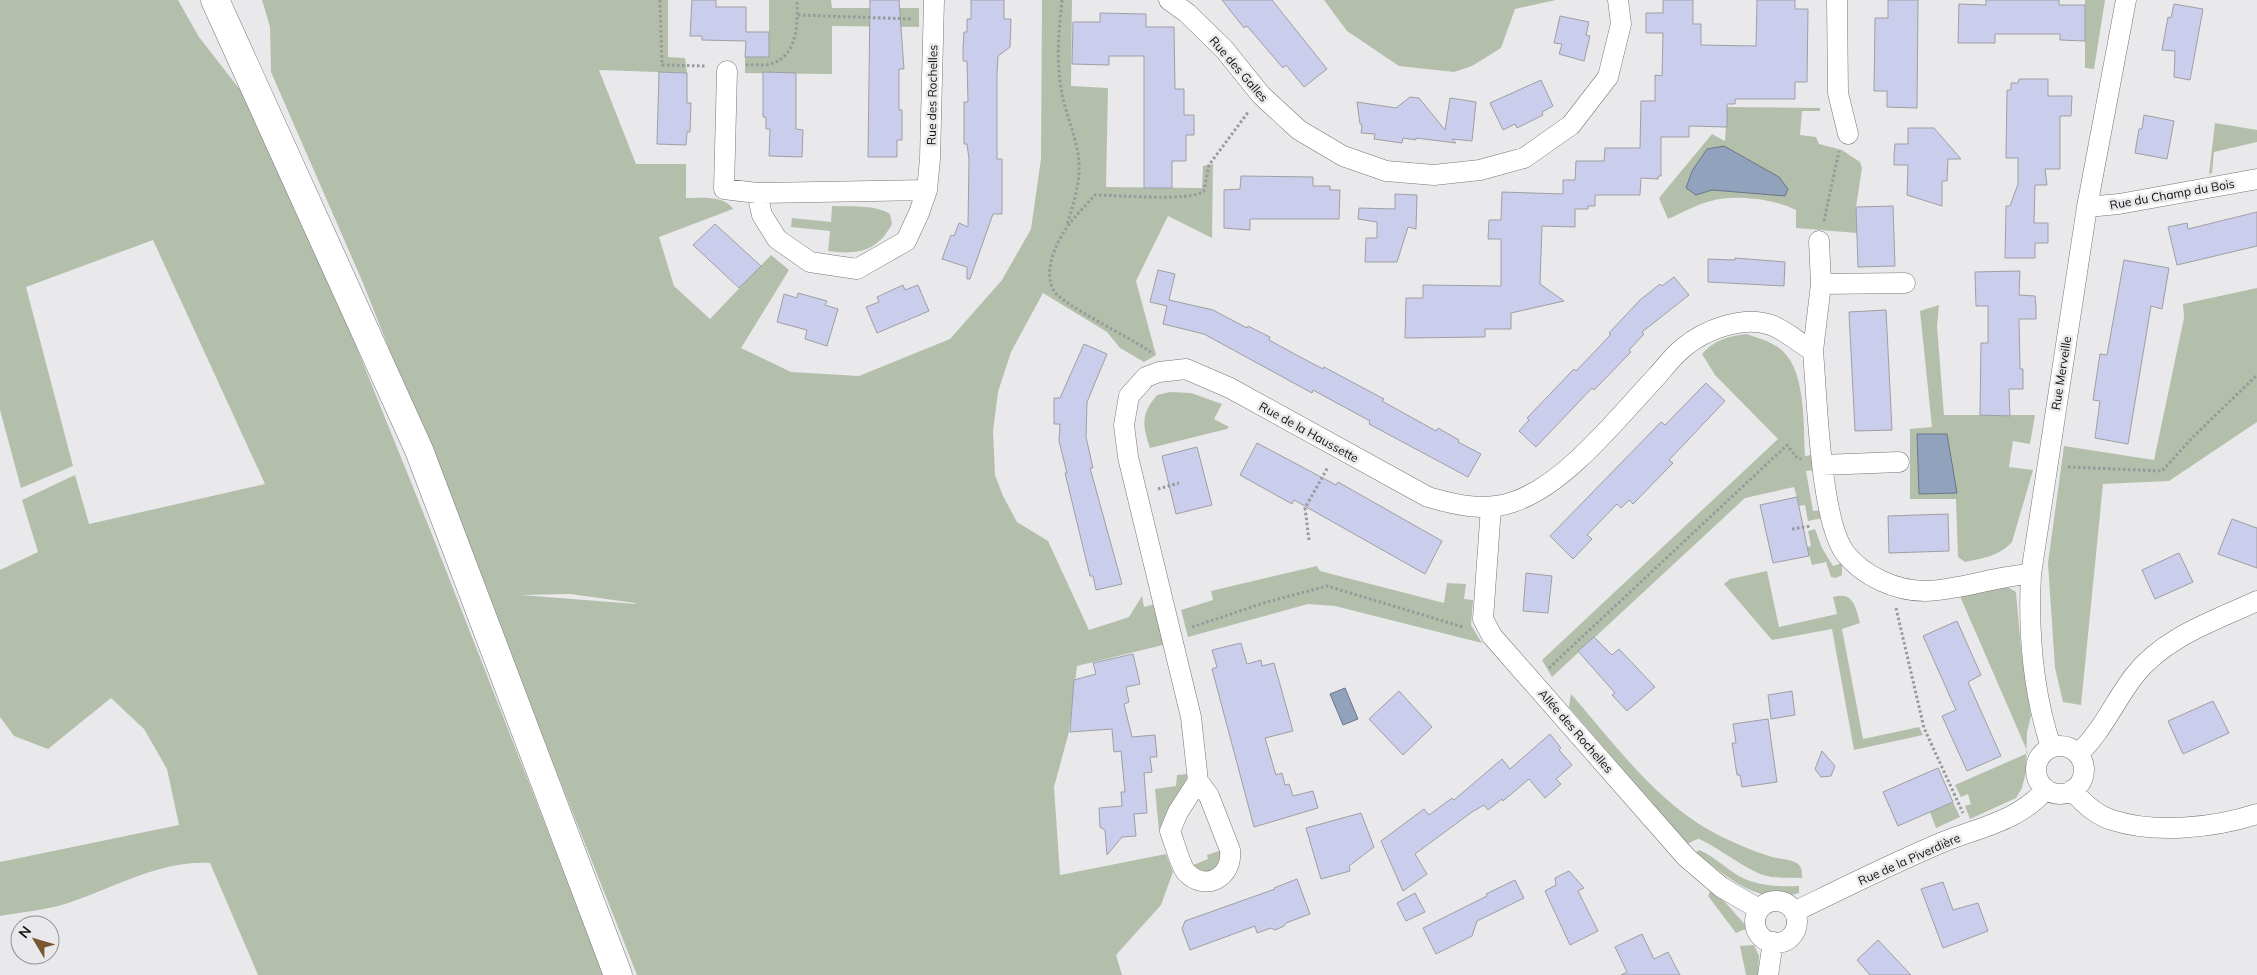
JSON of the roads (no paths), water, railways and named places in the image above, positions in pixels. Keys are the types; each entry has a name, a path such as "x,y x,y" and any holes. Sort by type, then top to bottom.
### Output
{"main road":[{"path":"214,0 419,450 618,975"}],"street":[{"name":"Rue des Rochelles","path":"757,193 762,215 777,239 810,262 857,269 906,241 927,190 930,159 934,0"},
{"name":"Rue des Galles","path":"1169,0 1187,13 1224,49 1261,95 1299,130 1342,156 1386,171 1434,175 1480,170 1524,158 1571,124 1608,77 1621,24 1618,0"},
{"path":"1837,0 1838,94 1848,134"},
{"name":"Rue Merveille","path":"2051,747 2046,732 2033,667 2029,610 2031,574 2046,465 2087,207 2126,0"},
{"path":"735,68 724,189 757,193 927,190"},
{"name":"Rue du Champ du Bois","path":"2087,207 2119,204 2257,179"},
{"path":"1819,241 1821,284 1813,351 1815,462 1832,523 1845,552 1864,571 1894,586 1925,591 2031,574"},
{"path":"1821,284 1905,282"},
{"name":"Rue de la Haussette","path":"1198,781 1191,717 1128,457 1124,425 1130,396 1146,377 1159,372 1186,369 1230,388 1428,496 1458,506 1491,507 1513,503 1539,492 1587,450 1683,348 1712,330 1741,322 1770,325 1813,351"},
{"path":"1815,462 1899,462"},
{"name":"Allée des Rochelles","path":"1491,507 1483,619 1492,636 1686,857 1721,887 1760,909"},
{"path":"2078,754 2092,741 2134,676 2154,654 2180,637 2257,601"},
{"path":"2066,746 2078,754 2084,768 2084,776 2072,790 2060,794 2046,789 2041,784 2036,770 2040,756 2051,747 2066,746"},
{"name":"Rue de la Piverdière","path":"1794,912 1943,842 2005,821 2034,802 2046,789"},
{"path":"2072,790 2083,803 2111,820 2157,828 2230,823 2257,814"},
{"path":"1778,901 1790,906 1794,912 1797,924 1795,931 1786,940 1773,942 1760,936 1757,930 1756,915 1765,904 1778,901"},
{"path":"1768,975 1773,942"}],"water":[{"path":"1724,146 1779,177 1788,189 1785,196 1712,190 1696,195 1686,188 1692,171 1707,149"},
{"path":"1917,434 1947,434 1957,493 1919,494"},
{"path":"1345,688 1358,719 1343,725 1330,694"}]}
